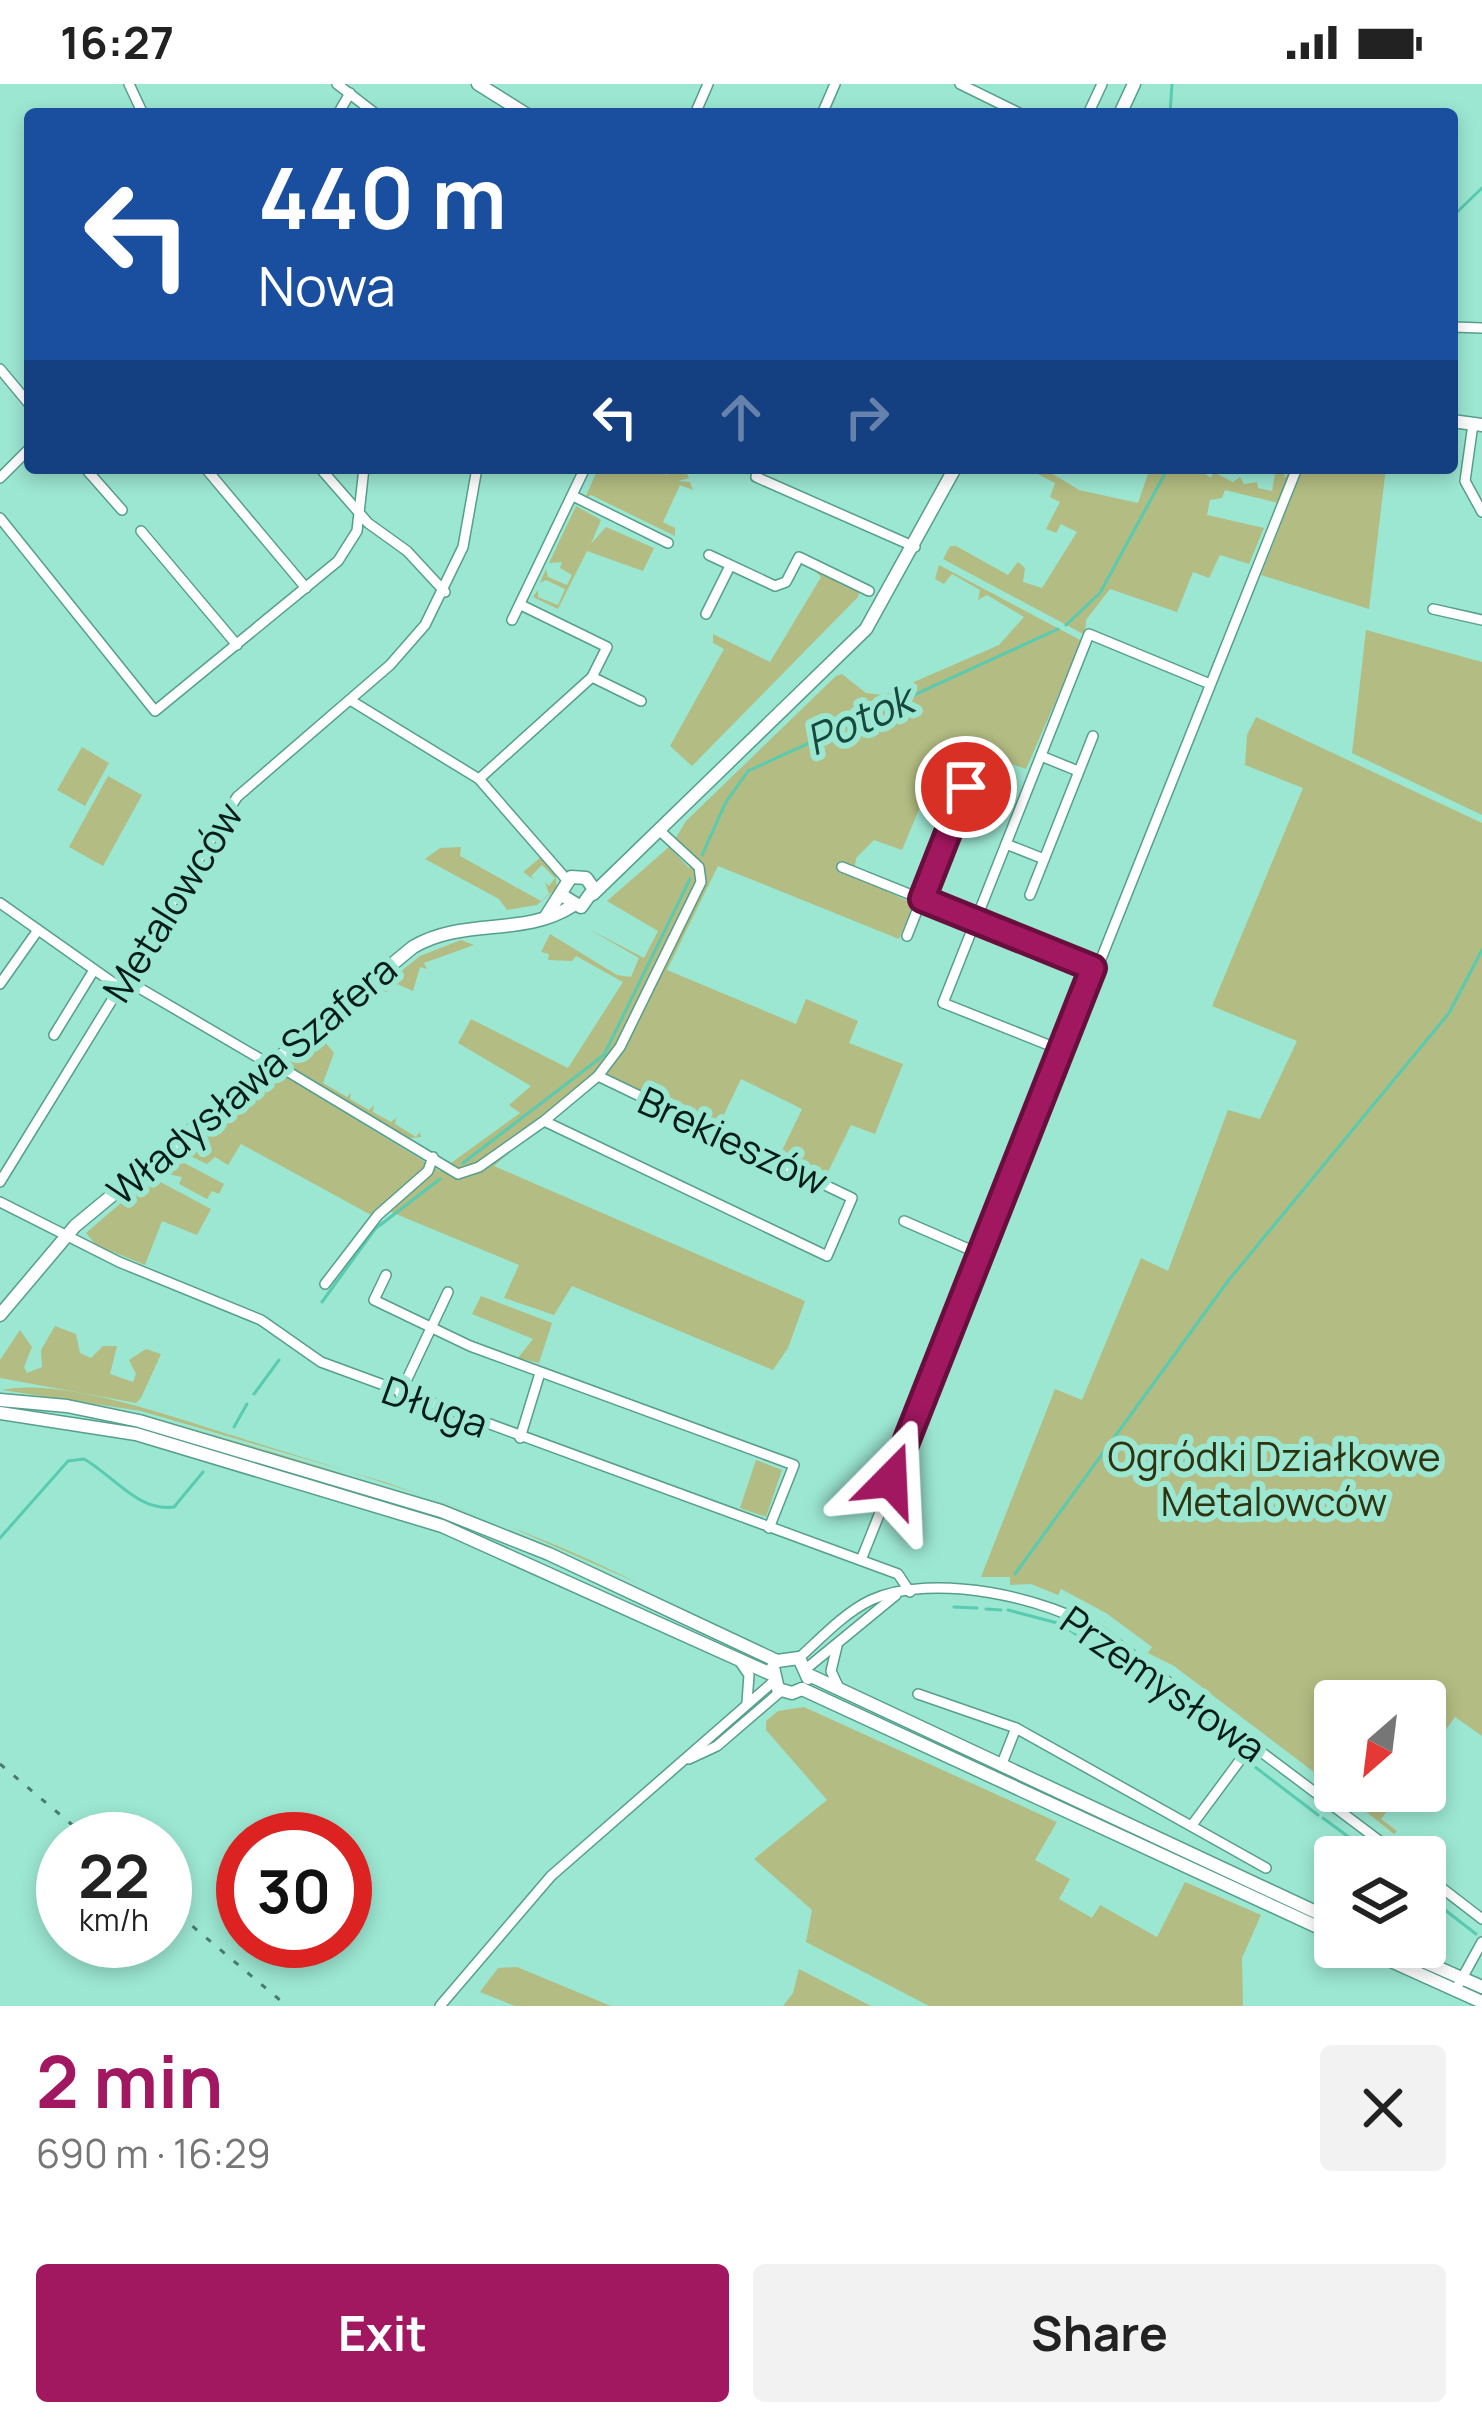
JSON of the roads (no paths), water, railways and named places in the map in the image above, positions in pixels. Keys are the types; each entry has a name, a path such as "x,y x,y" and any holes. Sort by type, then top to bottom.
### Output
{"street":[{"path":"337,84 369,108"},
{"path":"478,84 502,107"},
{"path":"965,85 1009,108"},
{"path":"341,108 350,93"},
{"path":"0,369 24,398"},
{"path":"1477,425 1465,481 1482,512"},
{"path":"0,478 24,454"},
{"path":"90,474 122,510"},
{"path":"210,474 306,588"},
{"path":"325,474 445,592"},
{"path":"0,518 155,711 345,551 361,514 364,474"},
{"name":"Metalowców","path":"0,1182 237,796 414,640 445,592 469,528 476,474"},
{"path":"512,620 582,474"},
{"path":"757,474 914,547"},
{"path":"350,700 479,779 567,880 567,901 586,905 592,887 660,831 866,629 952,474"},
{"path":"861,1560 1060,1050 1295,474"},
{"path":"573,496 668,543"},
{"path":"141,531 237,645"},
{"path":"709,555 775,586 786,582 799,556 869,591"},
{"path":"706,614 730,566"},
{"path":"479,779 592,677 607,647 521,605"},
{"path":"1433,609 1482,620"},
{"path":"1060,1050 944,1004 1089,634 1210,684"},
{"path":"592,677 641,701"},
{"path":"1030,895 1093,736"},
{"path":"1041,756 1078,771"},
{"path":"907,936 976,761"},
{"path":"598,1076 620,1047 701,882 699,867 660,831"},
{"path":"1006,844 1044,859"},
{"path":"842,867 1093,968"},
{"path":"567,880 576,876 592,887"},
{"name":"Władysława Szafera","path":"0,1316 65,1235 426,939 452,929 545,918 567,901"},
{"path":"0,903 94,970 271,1063 435,1158 428,1171 378,1215 325,1284"},
{"path":"0,983 38,931"},
{"path":"54,1035 94,970"},
{"name":"Brekieszów","path":"435,1158 458,1174 469,1172 598,1076 852,1198 827,1256 544,1120"},
{"name":"Długa","path":"0,1202 261,1320 321,1362 861,1560 889,1571 910,1592"},
{"path":"904,1221 980,1254"},
{"path":"386,1275 374,1300 430,1328 794,1465 770,1528"},
{"path":"400,1394 448,1292"},
{"path":"520,1438 540,1373"},
{"path":"0,1400 67,1406 139,1421 531,1546 776,1677"},
{"path":"0,1413 136,1434 393,1503 1314,1925"},
{"path":"889,1571 896,1595"},
{"name":"Przemysłowa","path":"805,1667 896,1595"},
{"name":"Przemysłowa","path":"805,1667 861,1605 896,1595 1005,1595 1059,1608 1103,1633 1373,1836"},
{"path":"838,1644 831,1670 847,1694"},
{"path":"731,1655 749,1675 747,1702"},
{"path":"440,2006 551,1876 776,1677 805,1667"},
{"path":"802,1689 805,1667"},
{"path":"805,1667 847,1694 1314,1911"},
{"path":"684,1761 717,1746 776,1677"},
{"path":"918,1694 1016,1728 1266,1868"},
{"path":"1000,1766 1016,1728"},
{"path":"1192,1825 1252,1744"},
{"path":"1446,1891 1482,1918"},
{"path":"1458,1985 1482,1942"},
{"path":"1414,1968 1458,1985 1482,1987"},
{"path":"1428,1968 1482,2002"}],"waterway":[{"name":"Potok","path":"1170,108 1172,84"},
{"path":"1458,211 1482,188"},
{"name":"Potok","path":"1066,625 1100,593 1165,474"},
{"name":"Potok","path":"702,855 726,802 748,771 1058,629"},
{"name":"Potok","path":"463,1163 604,1055 690,879"},
{"path":"1015,1574 1228,1281 1449,1013 1482,950"},
{"name":"Potok","path":"322,1302 375,1229 440,1179"},
{"name":"Potok","path":"254,1394 279,1360"},
{"name":"Potok","path":"234,1427 247,1404"},
{"name":"Potok","path":"0,1538 68,1461 84,1459 138,1498 161,1507 174,1507 203,1472"},
{"path":"954,1607 977,1608"},
{"path":"986,1609 1001,1610"},
{"path":"1008,1610 1061,1624 1099,1650"},
{"path":"1105,1654 1218,1739"},
{"path":"1223,1743 1238,1755"},
{"path":"1246,1760 1318,1815"},
{"path":"1323,1818 1347,1836"},
{"path":"1446,1911 1476,1934"}],"railway":[{"path":"0,1764 57,1812"},
{"path":"192,1926 287,2006"}],"park label":[{"name":"Ogródki Działkowe Metalowców","path":"1274,1480"}]}
